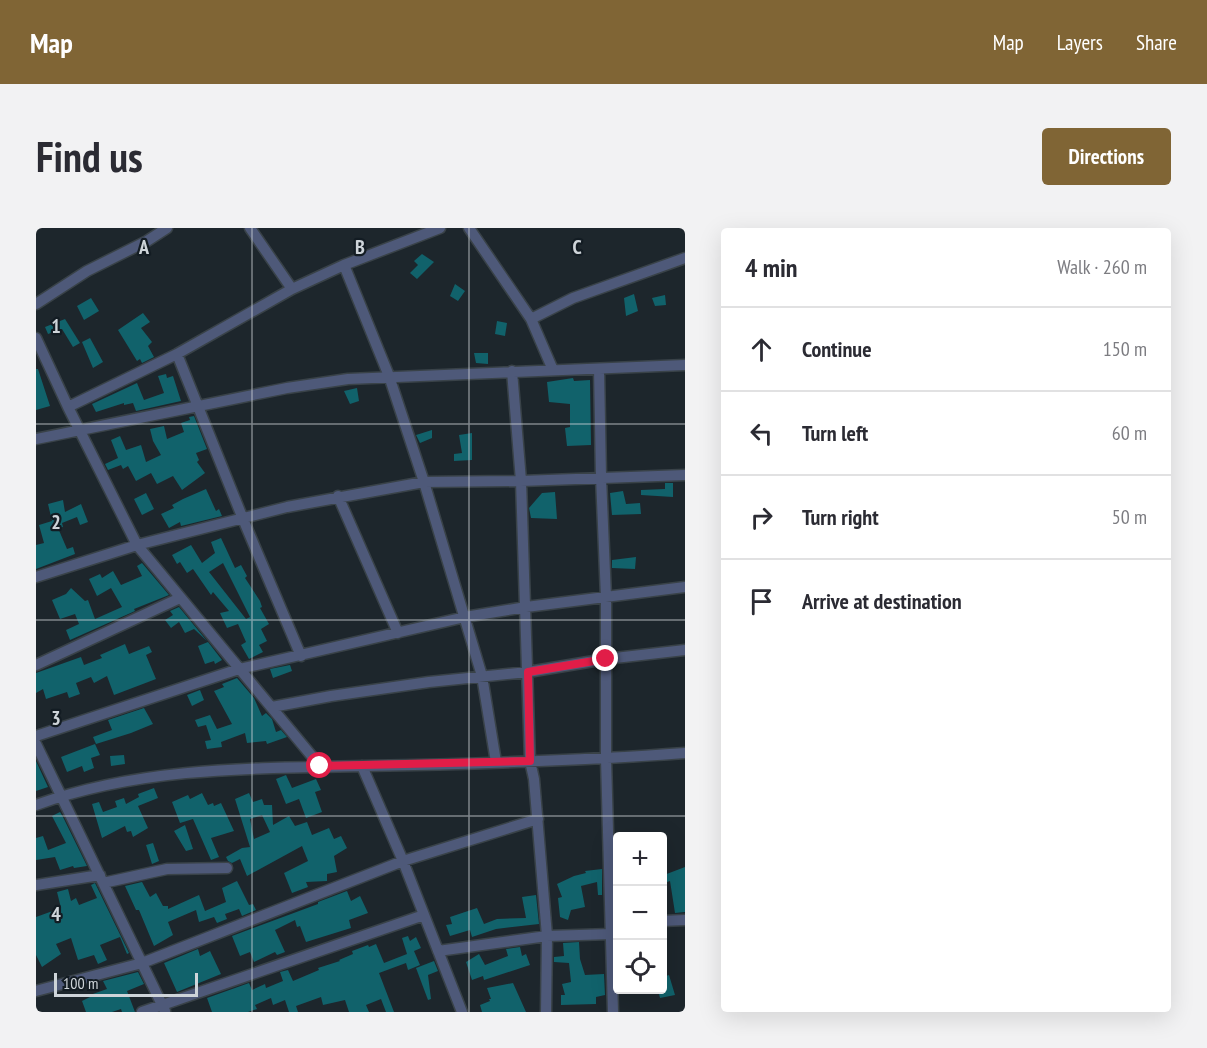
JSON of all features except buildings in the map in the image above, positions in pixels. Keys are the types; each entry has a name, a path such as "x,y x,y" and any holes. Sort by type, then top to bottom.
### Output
{"street":[{"path":"147,241 149,228"},
{"path":"36,304 87,271 147,241 167,228"},
{"path":"250,228 292,289"},
{"path":"68,407 177,354 292,289 344,265 440,228"},
{"path":"469,228 531,319 553,370"},
{"path":"531,319 573,298 685,258"},
{"path":"344,265 389,376 424,482 482,676 496,762"},
{"path":"36,338 137,545 320,766"},
{"path":"177,354 301,656"},
{"path":"36,439 197,405 348,379 685,364"},
{"path":"438,951 613,926 606,759 606,597 599,369"},
{"path":"512,371 521,481 530,761 538,819 547,936 546,1012"},
{"path":"36,577 137,545 243,519 339,496 424,482 685,475"},
{"path":"339,496 398,633"},
{"path":"36,736 239,669 465,617 685,587"},
{"path":"36,665 180,598"},
{"path":"272,707 358,692 528,672 606,659 685,650"},
{"path":"36,744 164,1009"},
{"path":"36,805 61,795 147,777 320,766 606,759 685,753"},
{"path":"362,766 403,861 462,1012"},
{"path":"36,991 142,963 403,861 538,819"},
{"path":"36,885 101,879 167,869 227,868"},
{"path":"142,1012 164,1009 424,915"},
{"path":"667,921 685,920"},
{"path":"613,940 613,1012"}],"route":[{"path":"320,766 530,761 528,672 606,659"}]}
